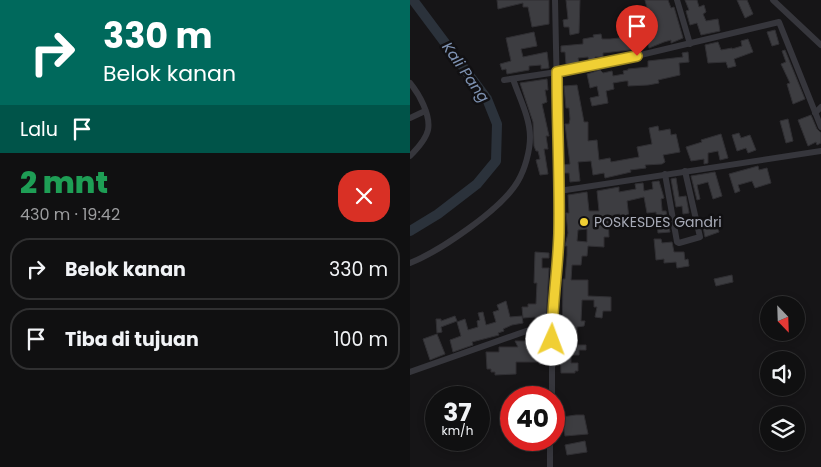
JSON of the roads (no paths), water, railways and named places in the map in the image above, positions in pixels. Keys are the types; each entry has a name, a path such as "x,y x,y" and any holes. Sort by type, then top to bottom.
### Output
{"street":[{"path":"552,386 552,322 557,281 559,191 555,0"},
{"path":"677,0 690,44"},
{"path":"773,0 821,45"},
{"path":"504,80 620,61 779,22 821,127"},
{"path":"410,263 423,258 492,211 518,181 528,156 530,134 513,79"},
{"path":"410,83 420,98 428,130 416,150 410,156"},
{"path":"815,113 821,107"},
{"path":"410,118 425,112"},
{"path":"559,191 821,151"},
{"path":"665,174 673,211 676,242 679,243 700,237 685,171"},
{"path":"410,372 552,322"},
{"path":"550,451 550,467"}],"waterway":[{"name":"Kali Pang","path":"410,231 438,214 477,184 496,161 497,124 487,99 413,0"}],"place":[{"name":"POSKESDES Gandri","path":"584,222"}]}
